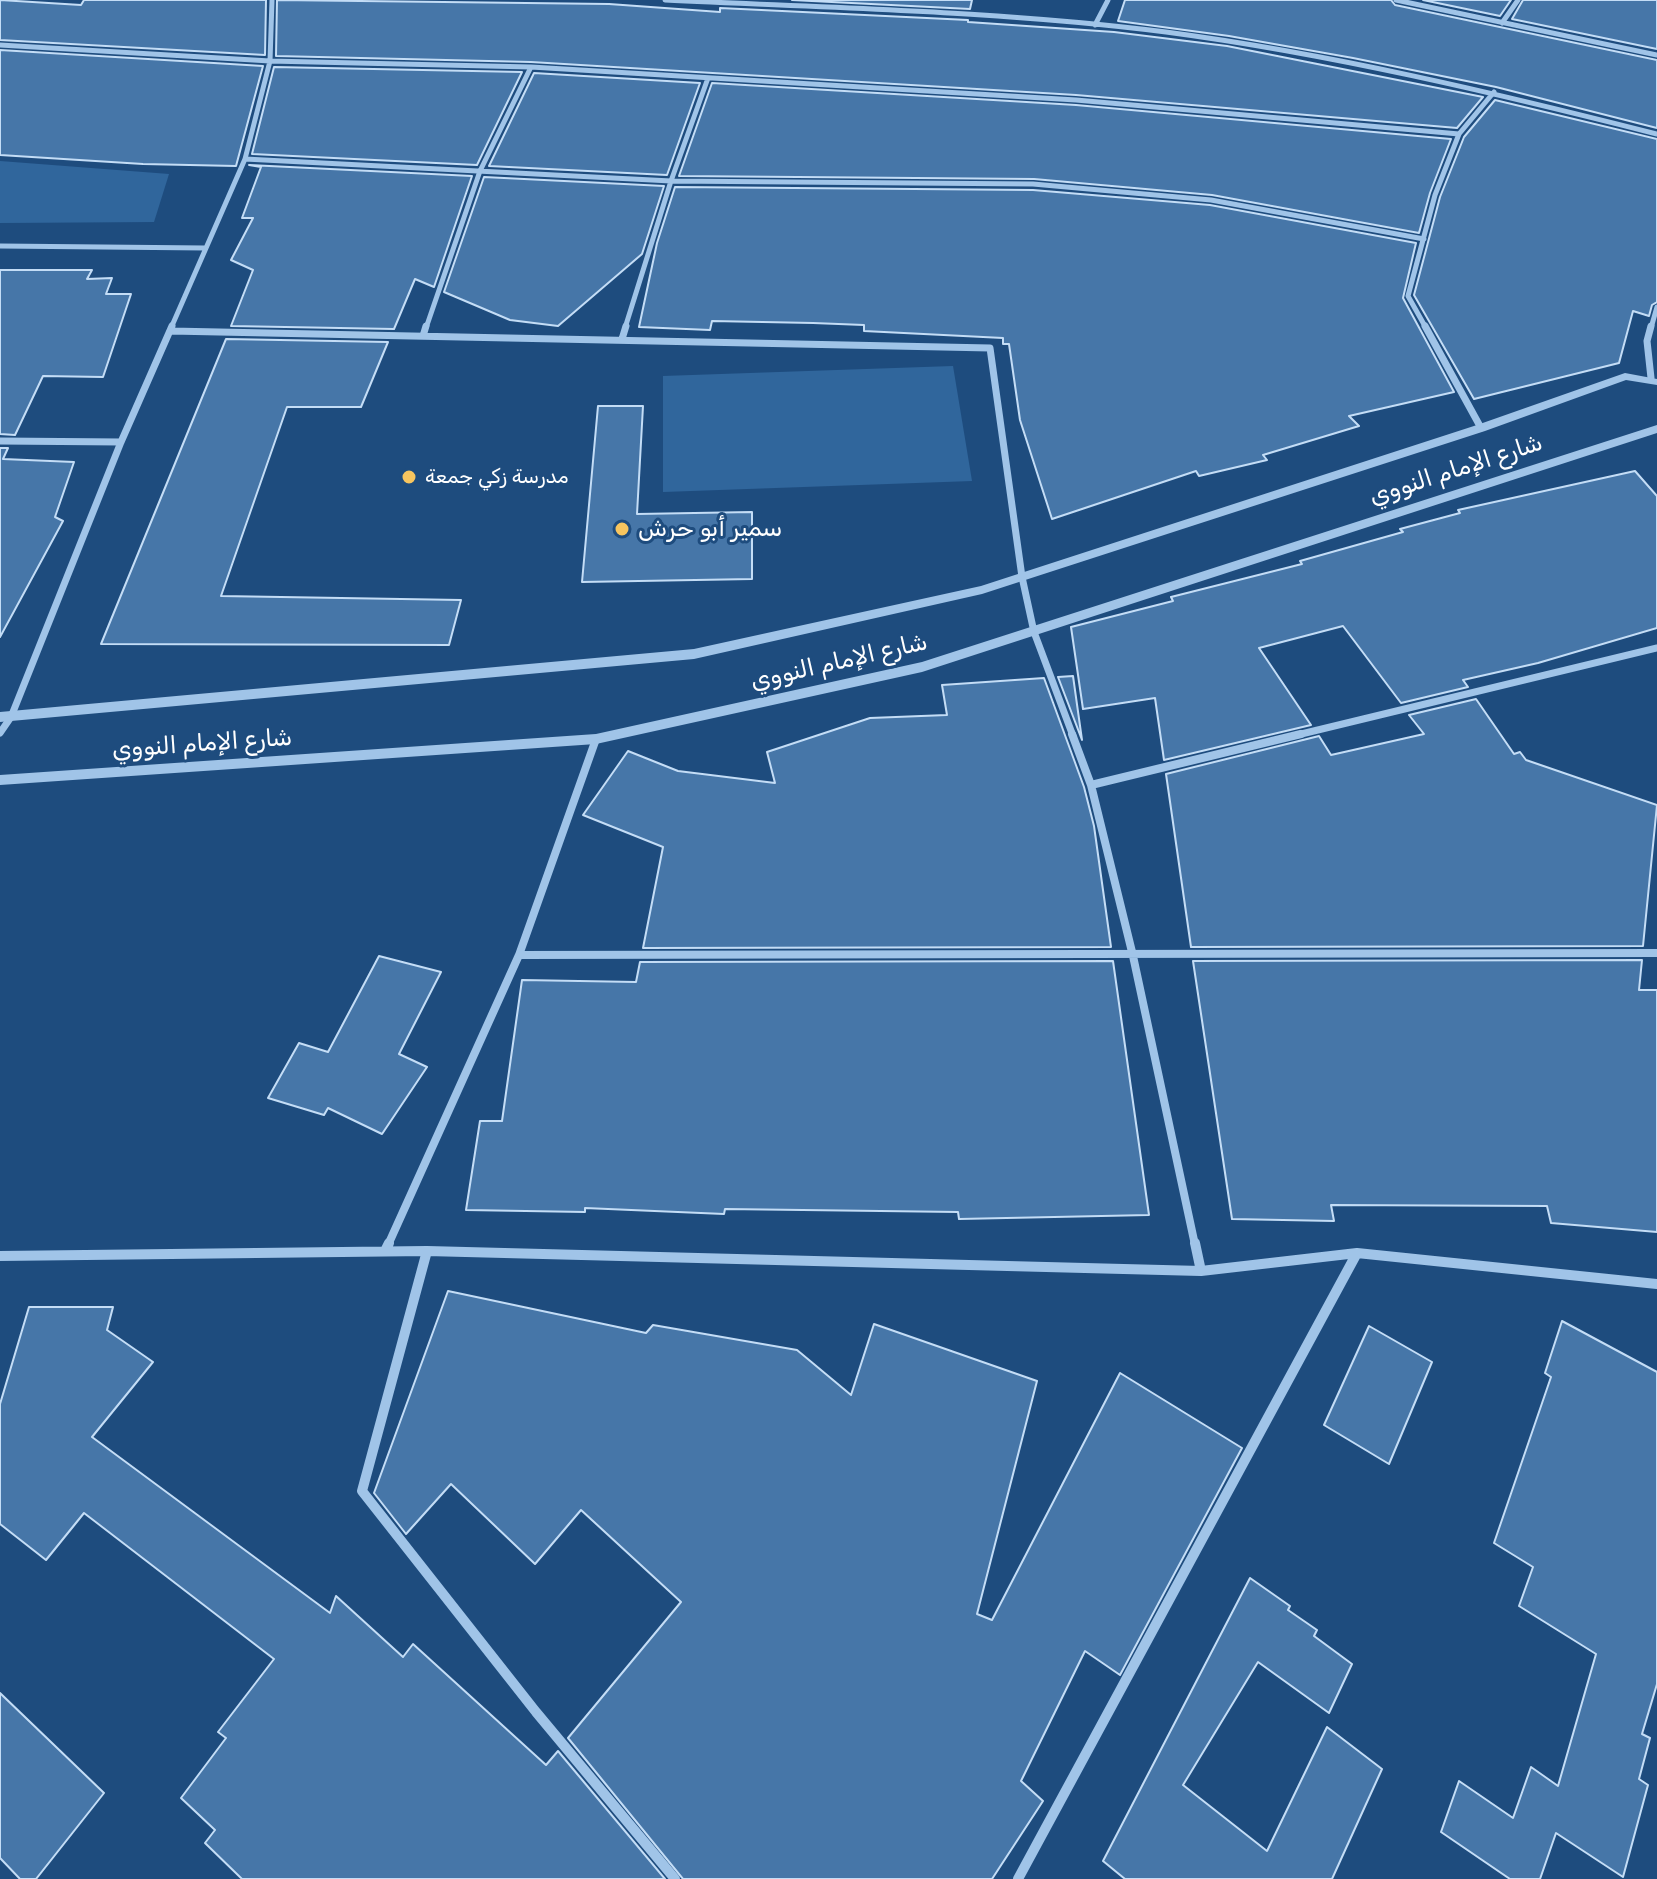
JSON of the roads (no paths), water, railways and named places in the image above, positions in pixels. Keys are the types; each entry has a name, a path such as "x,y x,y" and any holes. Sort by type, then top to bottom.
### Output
{"street":[{"path":"0,733 121,442 245,159 270,61 272,0"},
{"path":"665,0 751,2 1095,25 1306,54 1494,92 1657,134"},
{"path":"1095,25 1108,0"},
{"path":"1396,0 1657,55"},
{"path":"1502,23 1518,0"},
{"path":"0,45 270,61 531,67 1076,100 1459,134"},
{"path":"423,336 480,171 531,67"},
{"path":"622,339 671,181 708,78"},
{"path":"1481,428 1408,296 1435,195 1459,134 1494,92"},
{"path":"245,159 671,181 1033,184 1211,200 1424,239"},
{"path":"0,246 205,248"},
{"path":"6,717 694,654 982,590 1481,428 1625,376 1654,380 1647,341 1657,307"},
{"path":"171,331 990,348 1022,577 1034,632 1091,785 1133,956 1201,1271"},
{"name":"شارع الإمام النووي","path":"0,780 596,739 922,667 1657,429"},
{"path":"0,441 121,442"},
{"path":"1091,785 1657,648"},
{"path":"385,1251 519,955 596,739"},
{"path":"519,955 1657,953"},
{"path":"427,1251 362,1491 536,1712 675,1879"},
{"path":"0,1256 427,1251 1201,1271 1357,1253 1657,1284"},
{"path":"1018,1879 1357,1253"}],"place":[{"name":"مدرسة زكي جمعة","path":"409,477"},
{"name":"سمير أبو حرش","path":"622,529"}]}
